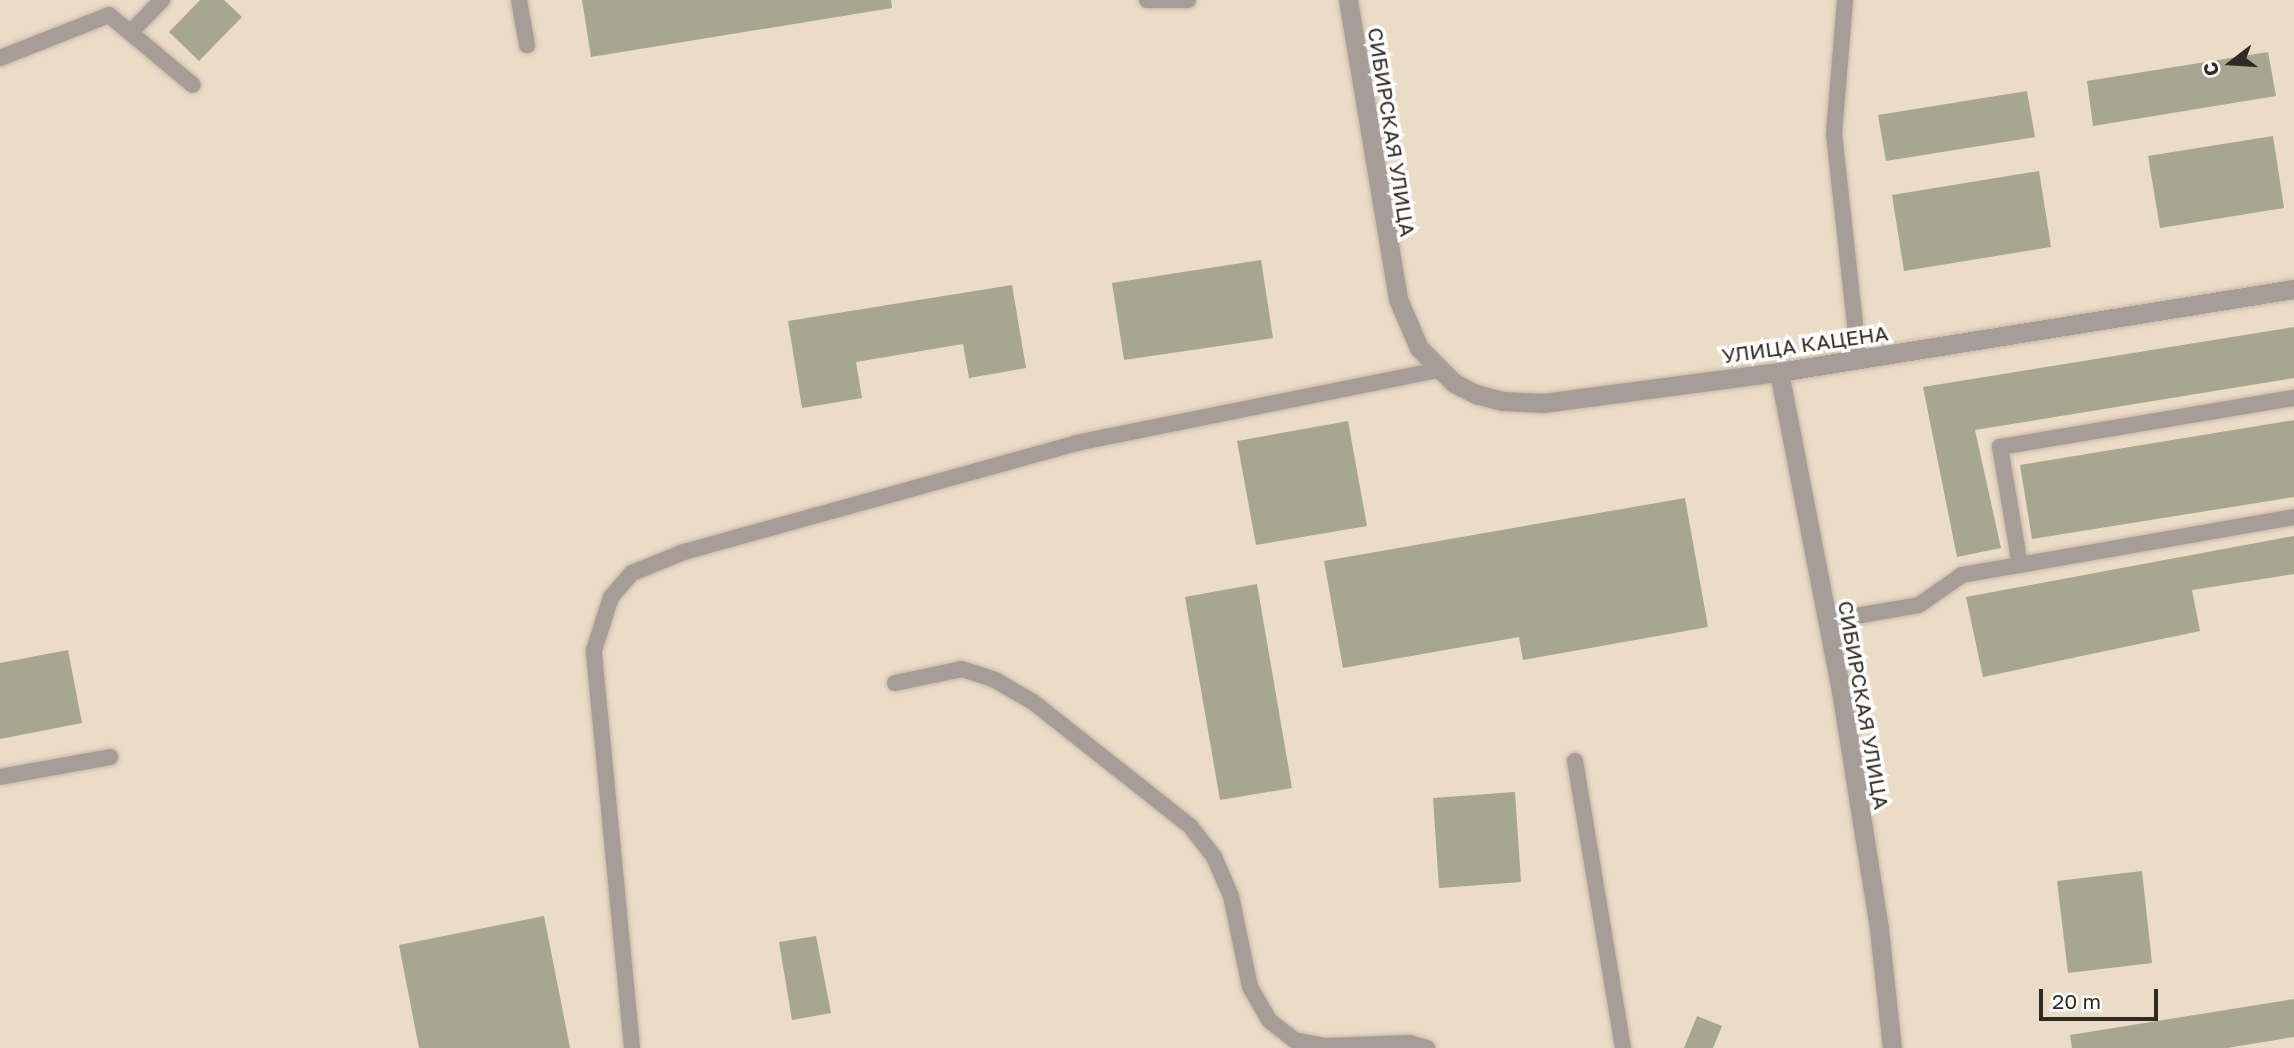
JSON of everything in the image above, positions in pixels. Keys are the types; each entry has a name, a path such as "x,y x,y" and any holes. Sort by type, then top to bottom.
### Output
{"street":[{"name":"СИБИРСКАЯ УЛИЦА","path":"1348,0 1391,272"},
{"name":"УЛИЦА КАЦЕНА","path":"1391,272 1405,321 1419,348 1438,370 1476,394 1503,401 1543,403 1779,372 2294,289"},
{"name":"СИБИРСКАЯ УЛИЦА","path":"1779,372 1827,621 1879,929 1892,1048"}],"lane":[{"path":"131,32 162,0"},
{"path":"519,0 527,45"},
{"path":"1147,0 1188,0"},
{"path":"1845,0 1834,134 1858,360"},
{"path":"0,58 109,15 193,85"},
{"path":"632,1048 594,650 611,597 632,573 684,552 1076,443 1438,370"},
{"path":"2020,565 2000,447 2294,398"},
{"path":"1827,621 1919,604 1962,575 2294,517"},
{"path":"895,683 962,669 995,680 1033,702 1190,826 1214,857 1231,896 1250,987 1270,1021 1294,1040 1325,1046 1409,1042 1427,1048"},
{"path":"0,777 110,757"},
{"path":"1574,761 1623,1048"}],"building":[{"path":"200,0 224,0 242,17 199,61 169,32"},
{"path":"582,0 891,0 892,8 591,57"},
{"path":"2268,52 2276,96 2093,126 2087,81"},
{"path":"2027,91 2035,137 1886,161 1878,115"},
{"path":"2273,136 2284,208 2160,228 2148,156"},
{"path":"2039,171 2051,247 1904,271 1892,195"},
{"path":"1261,260 1273,338 1124,360 1112,283"},
{"path":"1012,285 1026,368 969,378 963,344 856,362 862,398 802,408 788,321"},
{"path":"2294,327 2294,378 1975,430 2001,548 1957,557 1923,387"},
{"path":"2294,420 2294,497 2032,539 2020,465"},
{"path":"1348,421 1367,526 1256,545 1237,441"},
{"path":"1685,498 1708,627 1523,660 1519,637 1343,668 1324,561"},
{"path":"2294,536 2294,574 2192,590 2200,631 1983,677 1966,597"},
{"path":"1257,584 1292,788 1220,800 1185,597"},
{"path":"68,650 82,723 0,739 0,663"},
{"path":"1515,792 1521,882 1439,888 1433,798"},
{"path":"2142,871 2152,963 2068,973 2057,881"},
{"path":"544,916 570,1048 419,1048 399,945"},
{"path":"816,936 831,1013 792,1020 779,942"},
{"path":"2294,999 2294,1037 2227,1048 2072,1048 2070,1035"},
{"path":"1697,1016 1722,1026 1713,1048 1684,1048"}]}
